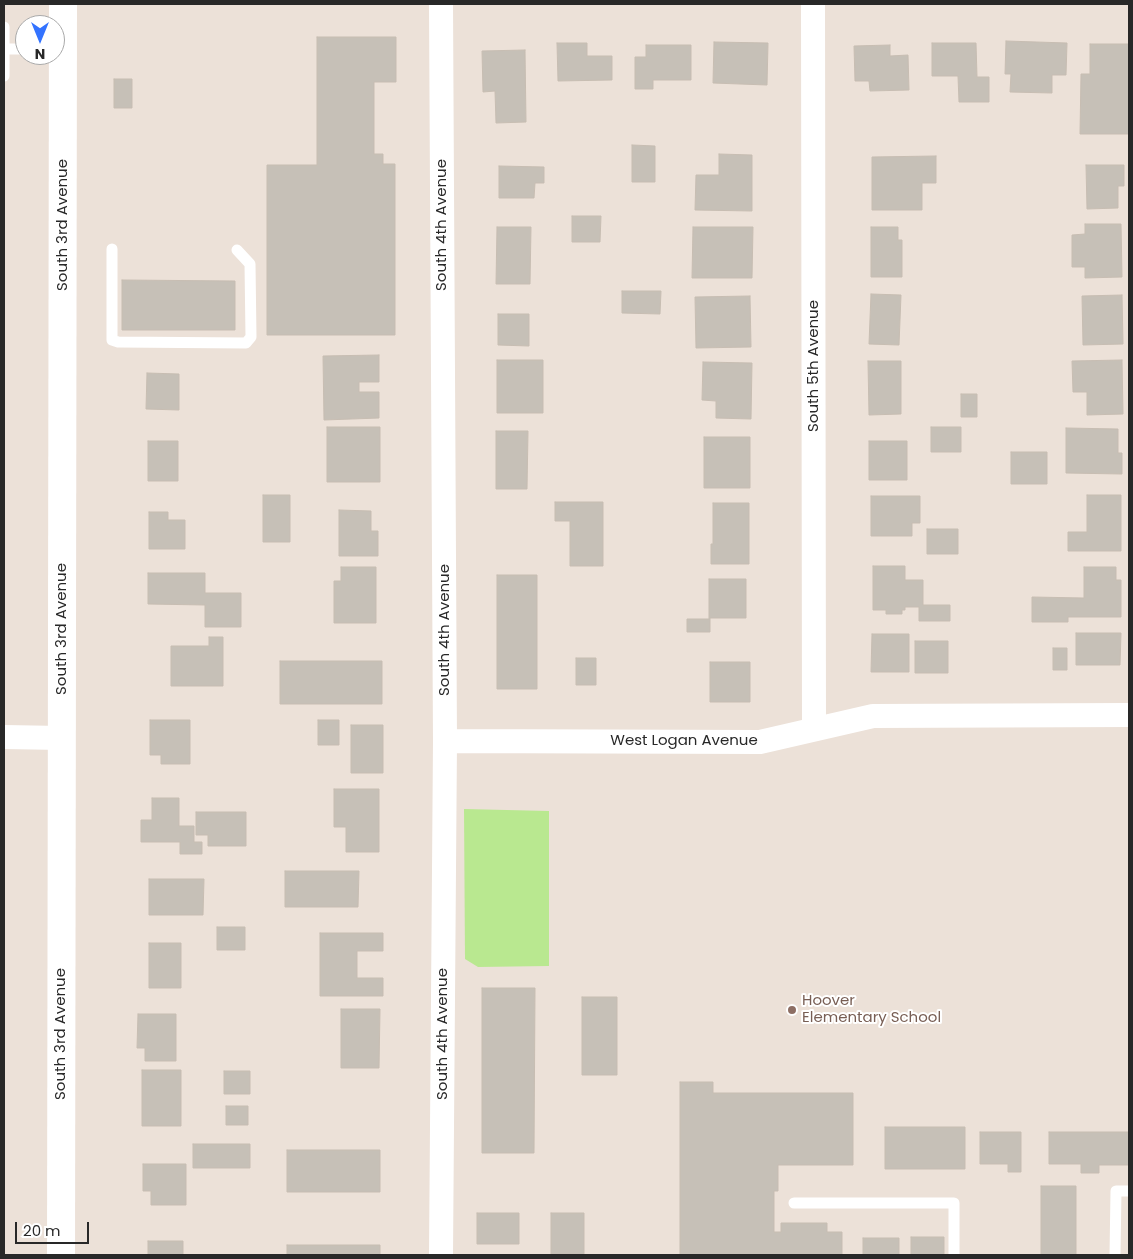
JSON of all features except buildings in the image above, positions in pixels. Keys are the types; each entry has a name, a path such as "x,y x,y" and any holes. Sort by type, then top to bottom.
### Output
{"street":[{"name":"South 4th Avenue","path":"441,4 445,741 441,1255"},
{"name":"South 5th Avenue","path":"813,4 814,728"},
{"name":"South 3rd Avenue","path":"59,65 62,738 61,1255"},
{"name":"West Logan Avenue","path":"445,741 760,742 814,728 873,716 1129,716"},
{"path":"4,737 62,738"}],"lane":[{"path":"4,27 4,76"},
{"path":"112,249 112,340 118,342 246,343 251,337 250,264 237,250"},
{"path":"1115,1255 1116,1191 1129,1191"},
{"path":"794,1203 954,1203 954,1255"}],"green space":[{"path":"464,809 549,811 549,966 478,967 465,959"}],"place":[{"name":"Hoover Elementary School","path":"792,1010"}]}
